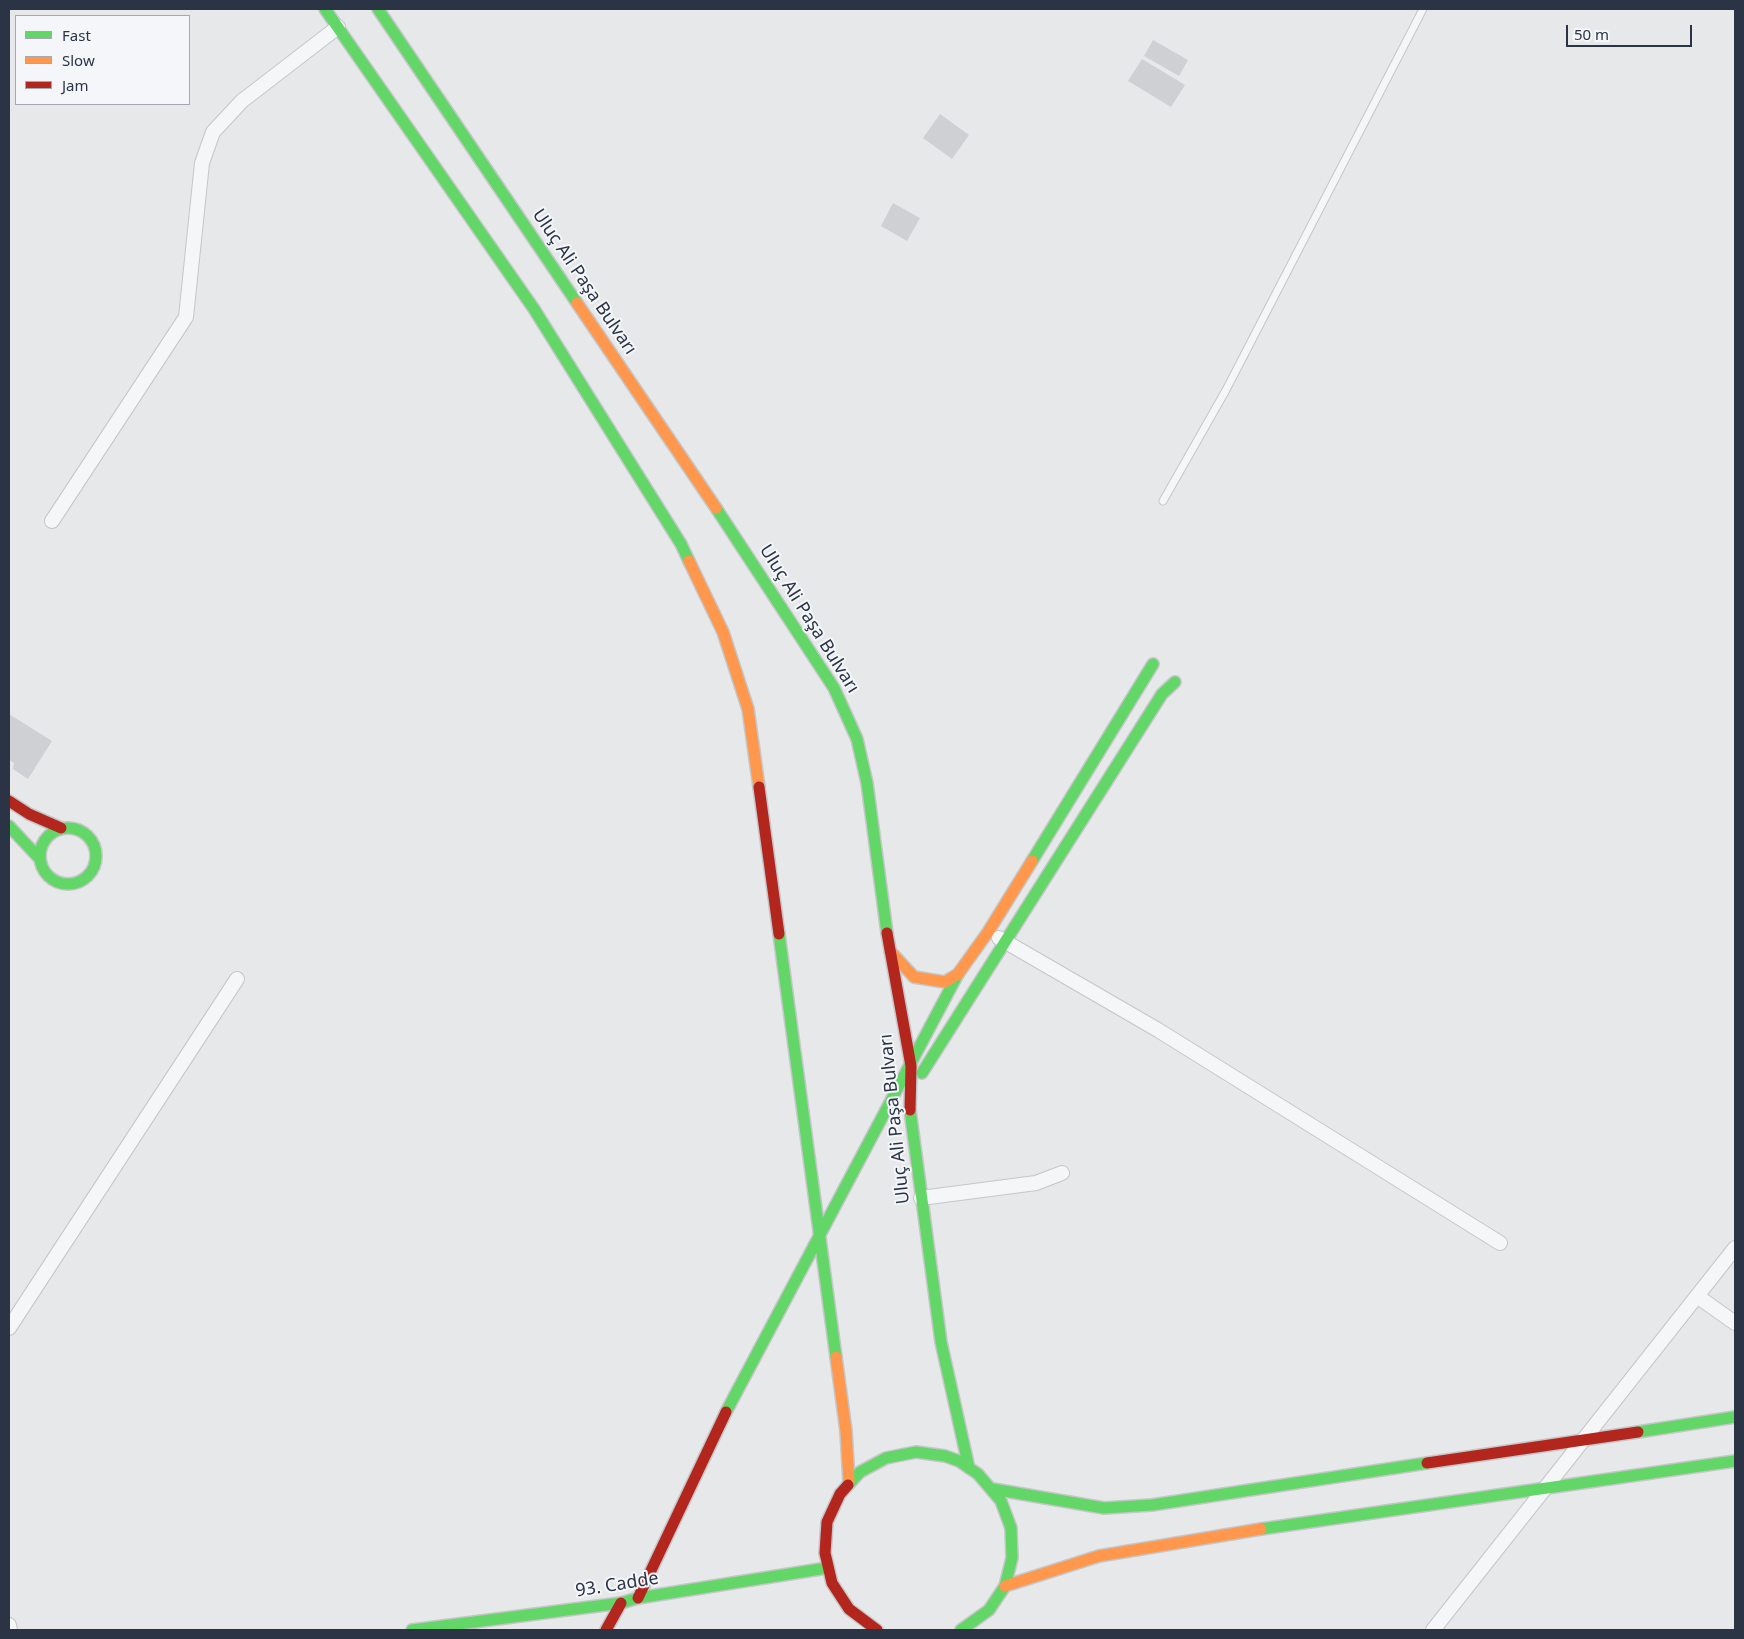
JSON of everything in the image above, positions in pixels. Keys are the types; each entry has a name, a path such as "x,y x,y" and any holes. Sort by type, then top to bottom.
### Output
{"street":[{"path":"325,9 534,309 682,544 717,616 748,709 846,1431 849,1482"},
{"name":"Uluç Ali Paşa Bulvarı","path":"378,9 776,595 834,688 857,739 867,784 890,951 911,1066 910,1108 941,1342 969,1468"},
{"path":"52,521 186,317 202,163 213,132 242,101 338,28"},
{"path":"638,1598 732,1398 911,1066 958,974 988,932 1153,664"},
{"path":"910,1108 919,1078 933,1053 1007,941 1162,694 1175,682"},
{"path":"9,801 29,814 61,828 78,829 92,840 96,857 89,875 82,880 64,884 48,876 40,859 9,826"},
{"path":"40,859 43,843 53,832 61,828"},
{"path":"988,932 1007,941 1158,1030 1500,1243"},
{"path":"890,951 914,977 944,982 958,974"},
{"path":"9,1328 237,979"},
{"path":"921,1198 1036,1183 1062,1173"},
{"path":"1433,1630 1735,1248"},
{"path":"1697,1296 1735,1323"},
{"path":"993,1489 1104,1508 1152,1505 1735,1417"},
{"path":"874,1630 860,1620 844,1603 832,1583 824,1552 827,1522 832,1508 849,1482 873,1464 886,1458 908,1453 930,1453 945,1456 969,1468 983,1478 993,1489 1007,1514 1011,1528 1012,1558 1005,1586 988,1610 961,1630"},
{"path":"1005,1586 1075,1562 1100,1556 1274,1527 1447,1504 1735,1461"},
{"name":"93. Cadde","path":"412,1630 621,1603 638,1598 827,1568"},
{"path":"606,1630 621,1603"},
{"path":"988,1610 989,1624"},
{"path":"9,1625 10,1630"}],"lane":[{"path":"1163,501 1226,390 1423,9"}],"building":[{"path":"1153,40 1188,60 1179,76 1144,56"},
{"path":"1142,59 1185,85 1171,107 1128,81"},
{"path":"940,114 969,135 952,159 923,138"},
{"path":"893,203 920,218 907,241 881,226"},
{"path":"9,714 52,741 28,779 13,769 14,763 9,760"}],"traffic: fast":[{"path":"325,9 534,309 681,544 689,561"},
{"path":"378,9 577,303"},
{"path":"716,508 834,688 857,739 867,783 887,933"},
{"path":"1032,861 1153,664"},
{"path":"922,1073 1162,694 1175,682"},
{"path":"9,826 40,859"},
{"path":"63,828 73,828 88,836 94,845 96,856 94,867 88,876 73,884 63,884 52,879 45,872 40,861 40,851 45,840 52,833 63,828"},
{"path":"779,934 836,1357"},
{"path":"726,1412 958,974"},
{"path":"910,1110 941,1342 969,1468"},
{"path":"1638,1432 1735,1417"},
{"path":"848,1485 860,1472 886,1458 916,1452 945,1456 959,1461 978,1474 1001,1501 1011,1528 1012,1558 1005,1586 989,1610 961,1630"},
{"path":"1261,1529 1735,1461"},
{"path":"993,1489 1104,1508 1152,1505 1427,1463"},
{"path":"412,1630 621,1603 638,1598 827,1568"}],"traffic: slow":[{"path":"577,303 716,508"},
{"path":"689,561 723,632 748,709 759,787"},
{"path":"890,951 914,977 945,982 958,974 988,932 1032,861"},
{"path":"836,1357 846,1431 849,1482"},
{"path":"1005,1586 1099,1556 1261,1529"}],"traffic: jam":[{"path":"759,787 779,934"},
{"path":"9,801 29,814 61,828"},
{"path":"887,933 911,1066 910,1110"},
{"path":"638,1598 726,1412"},
{"path":"1427,1463 1638,1432"},
{"path":"848,1485 840,1494 827,1522 825,1553 832,1583 849,1609 877,1630"},
{"path":"606,1630 621,1603"}]}
